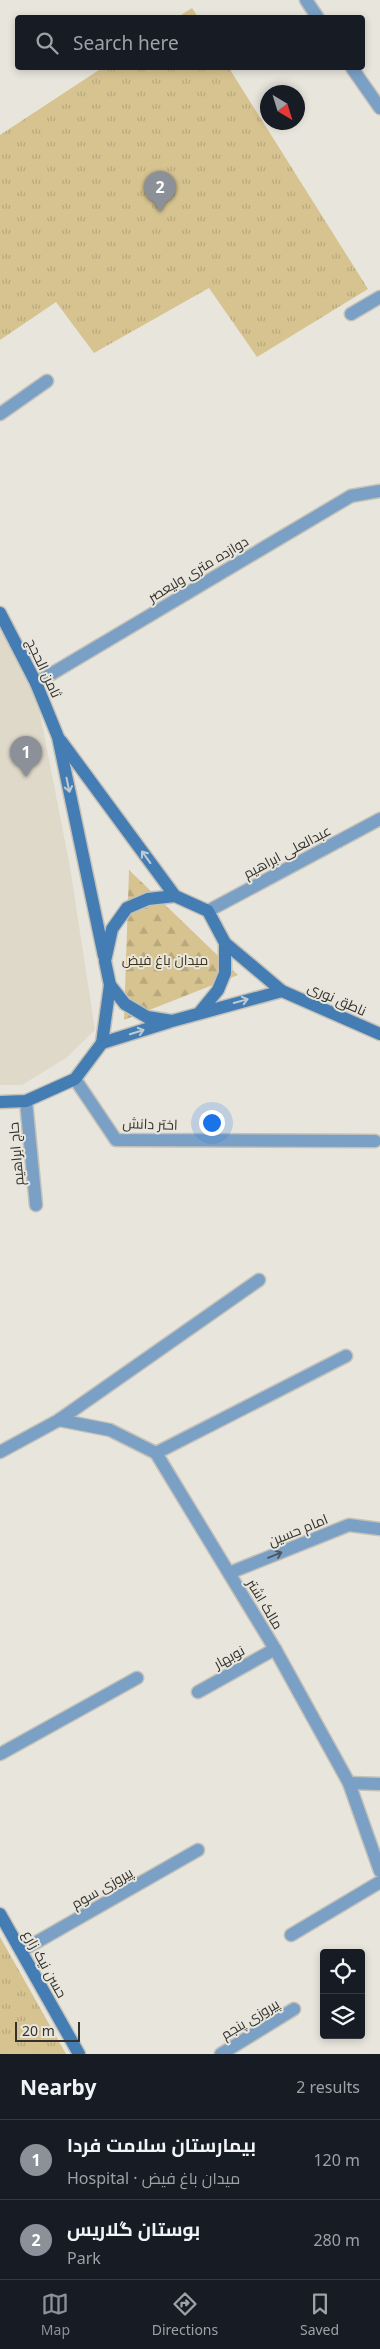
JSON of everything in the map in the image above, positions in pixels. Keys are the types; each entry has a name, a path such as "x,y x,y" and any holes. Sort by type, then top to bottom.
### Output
{"street":[{"path":"306,0 316,15"},
{"path":"353,70 380,108"},
{"path":"352,314 380,297"},
{"path":"0,414 47,381"},
{"name":"دوازده متری ولیعصر","path":"36,683 351,496 380,491"},
{"name":"ثامن الحجج","path":"0,613 36,683 58,737"},
{"path":"58,737 174,896"},
{"path":"0,1102 26,1101 75,1079 102,1043 110,985 58,737"},
{"name":"عبدالعلی ابراهیم","path":"208,911 380,819"},
{"path":"105,961 112,929 127,908 148,898 174,896 208,911 225,943 282,991"},
{"path":"200,1012 218,990 225,973 225,943"},
{"path":"110,985 125,1004 146,1017 172,1021"},
{"path":"102,1043 200,1012 282,991"},
{"name":"ناطق نوری","path":"282,991 380,1034"},
{"name":"اختر دانش","path":"75,1079 116,1140 375,1141"},
{"name":"حاج ابراهیم","path":"26,1101 36,1205"},
{"path":"0,1452 59,1420 259,1280"},
{"path":"59,1420 110,1430 156,1453 346,1356"},
{"name":"مالک اشتر","path":"156,1453 275,1649 349,1783 380,1871"},
{"name":"امام حسین","path":"229,1573 349,1525 380,1529"},
{"name":"نوبهار","path":"198,1692 275,1649"},
{"path":"0,1754 137,1678"},
{"path":"349,1783 380,1784"},
{"name":"پیروزی سوم","path":"21,1951 198,1850"},
{"path":"291,1935 380,1882"},
{"name":"حسن نیک زارع","path":"0,1914 79,2054"},
{"name":"پیروزی پنجم","path":"221,2054 294,2009"}],"shaded area":[{"path":"0,632 6,637 35,688 70,867 95,1030 66,1058 22,1085 0,1085"}],"green space":[{"path":"192,8 197,15 181,15"},
{"path":"99,70 230,70 260,117 260,130 268,130 368,289 257,357 209,288 94,353 56,302 0,340 0,135"},
{"name":"میدان باغ فیض","path":"129,870 238,975 124,1020"},
{"path":"0,1937 66,2054 0,2054"}],"place":[{"name":"بوستان گلاریس","path":"160,212"},
{"name":"بیمارستان سلامت فردا","path":"26,777"}]}
